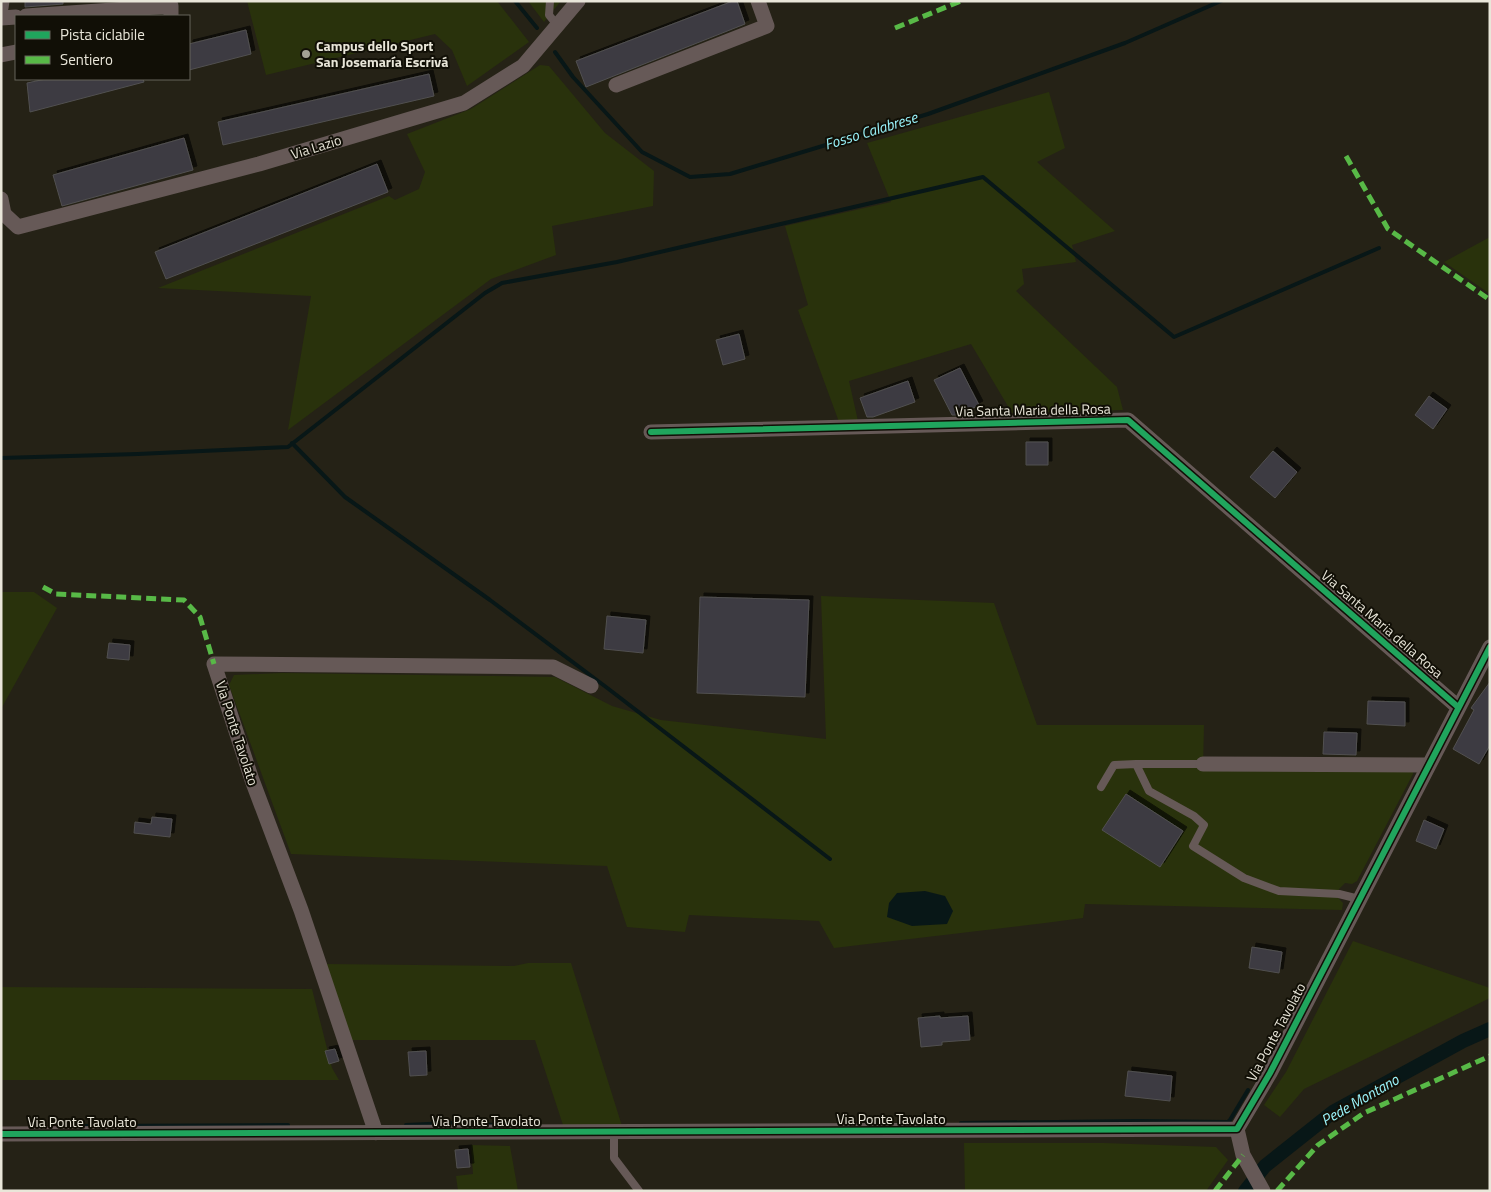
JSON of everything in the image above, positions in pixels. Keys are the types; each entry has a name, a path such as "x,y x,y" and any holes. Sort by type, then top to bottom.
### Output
{"street":[{"path":"1,8 2,1"},
{"name":"Via Lazio","path":"1,199 4,214 18,227 259,164 464,103 522,66 578,1"},
{"path":"616,85 767,26 758,1"},
{"path":"40,15 171,6 171,15"},
{"path":"1,18 15,17"},
{"path":"1,55 15,52"},
{"name":"Via Santa Maria della Rosa","path":"651,432 1128,420 1458,706"},
{"name":"Via Ponte Tavolato","path":"1,1134 1236,1130 1270,1073 1490,647"},
{"name":"Via Ponte Tavolato","path":"376,1133 301,910 252,780 214,664 553,667 591,686"},
{"path":"1203,764 1428,765"},
{"path":"1236,1130 1243,1155 1263,1191"}],"lane":[{"path":"550,1 549,15 557,26"},
{"path":"1136,764 1149,791 1194,816 1204,824 1193,846 1244,878 1279,892 1339,894 1359,899"},
{"path":"1101,787 1114,765 1203,764"},
{"path":"614,1132 614,1158 639,1191"}],"green space":[{"name":"Campus dello Sport San Josemaría Escrivá","path":"247,1 497,1 529,42 467,86 452,50 435,34 266,75"},
{"path":"528,1 561,1 544,22"},
{"path":"540,65 549,66 605,133 654,171 653,206 552,226 556,255 491,279 288,430 311,296 158,288 389,196 395,200 419,189 425,172 407,134 471,109"},
{"path":"1049,92 1065,148 1037,162 1115,231 1072,245 1076,262 1022,269 1024,284 1016,291 1117,387 1123,410 1012,413 971,344 849,381 858,421 839,422 798,310 808,305 785,226 891,202 867,143"},
{"path":"1490,237 1490,294 1444,262"},
{"path":"1,592 34,592 57,608 1,709"},
{"path":"821,596 994,603 1037,725 1204,725 1203,769 1413,771 1413,774 1357,881 1352,884 1345,883 1339,889 1339,899 1343,903 1342,910 1085,904 1083,918 834,948 819,921 689,915 685,932 627,927 607,866 291,854 229,685 234,675 282,673 555,677 612,706 661,720 826,739"},
{"path":"1353,941 1490,988 1490,998 1304,1089 1280,1117 1264,1105 1286,1072"},
{"path":"528,963 571,963 622,1126 563,1125 535,1040 351,1040 325,964 514,966"},
{"path":"1,987 312,989 332,1068 339,1080 1,1080"},
{"path":"964,1143 1104,1143 1216,1147 1228,1160 1206,1191 965,1191"},
{"path":"471,1145 510,1146 518,1191 458,1191 456,1176 473,1174"}],"shaded area":[{"path":"925,891 945,896 953,911 947,924 912,926 887,917 889,903 897,893"}],"building":[{"path":"25,1 63,1 63,4 25,7"},
{"path":"737,1 745,24 586,87 576,61"},
{"path":"246,30 251,54 190,70 190,44"},
{"path":"429,74 434,96 223,145 218,122"},
{"path":"41,80 143,80 144,82 30,112 27,83"},
{"path":"184,138 193,170 62,206 53,175"},
{"path":"377,164 388,192 166,279 155,252"},
{"path":"739,334 745,359 723,365 716,340"},
{"path":"960,368 979,405 960,415 952,415 934,380"},
{"path":"908,381 915,402 873,417 867,417 860,398"},
{"path":"1429,396 1447,409 1433,429 1415,415"},
{"path":"1026,442 1048,442 1048,465 1026,465"},
{"path":"1273,451 1297,472 1275,498 1250,477"},
{"path":"700,597 809,600 805,697 697,693"},
{"path":"607,616 646,620 643,653 604,649"},
{"path":"109,643 130,645 129,660 107,658"},
{"path":"1490,682 1490,745 1479,764 1453,749 1474,710 1471,708"},
{"path":"1368,701 1405,702 1405,726 1367,724"},
{"path":"1324,732 1357,733 1356,755 1323,754"},
{"path":"1126,794 1183,831 1160,867 1102,830"},
{"path":"152,817 172,819 170,837 134,833 135,822 151,824"},
{"path":"1424,820 1444,829 1436,849 1416,841"},
{"path":"1252,947 1282,952 1279,973 1249,968"},
{"path":"940,1016 940,1018 968,1016 970,1040 942,1042 942,1045 921,1047 918,1018"},
{"path":"335,1049 339,1061 329,1064 325,1051"},
{"path":"426,1051 427,1075 410,1076 408,1052"},
{"path":"1128,1071 1172,1076 1170,1101 1125,1096"},
{"path":"468,1149 470,1167 457,1168 455,1150"}],"waterway":[{"name":"Fosso Calabrese","path":"515,1 537,28"},
{"name":"Fosso Calabrese","path":"555,52 573,77 642,152 690,177 730,174 928,114 1125,43 1221,1"},
{"path":"1,458 288,447 485,293 502,283 617,262 983,177 1174,337 1379,248"},
{"path":"292,443 345,497 490,600 830,859"},
{"name":"Pede Montano","path":"1245,1191 1265,1166 1333,1112 1463,1041 1490,1029"},
{"path":"961,1123 1228,1122 1248,1090"},
{"path":"406,1125 451,1123 496,1125"},
{"path":"75,1126 288,1125"}],"marked path":[{"path":"895,28 961,1"},
{"path":"1346,156 1388,229 1490,300"},
{"path":"43,587 56,594 184,600 200,617 214,664"},
{"path":"1277,1191 1318,1145 1364,1113 1490,1056"},
{"path":"1215,1191 1243,1155"}],"cycle path":[{"path":"651,432 1128,420 1458,707"},
{"path":"1,1134 1237,1129 1270,1073 1490,647"}],"place":[{"name":"Campus dello Sport San Josemaría Escrivá","path":"306,54"}]}
